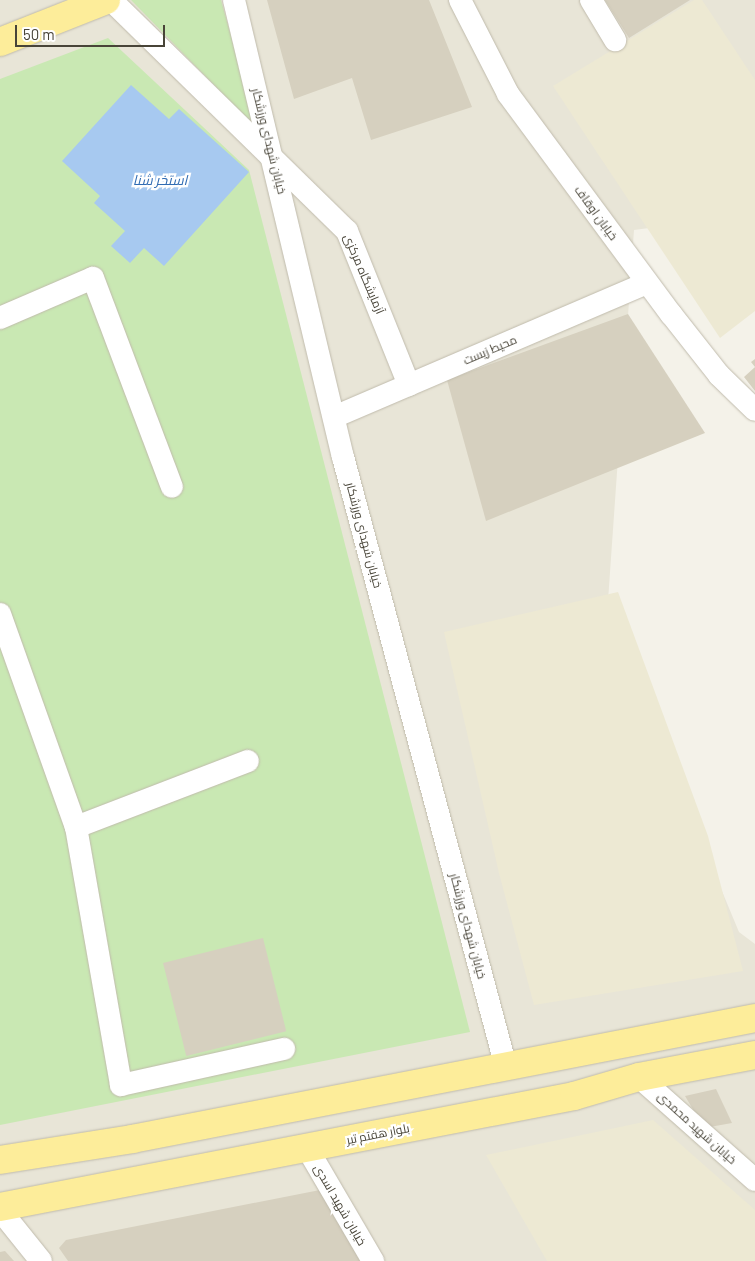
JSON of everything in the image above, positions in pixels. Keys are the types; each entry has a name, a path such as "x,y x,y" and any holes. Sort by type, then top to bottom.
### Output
{"main road":[{"path":"0,42 106,0"},
{"path":"0,1160 132,1139 755,1018"},
{"name":"بلوار هفتم تیر","path":"0,1209 574,1096 639,1077 755,1055"}],"street":[{"name":"آزمایشگاه مرکزی","path":"111,0 274,157 347,231 409,385"},
{"name":"خیابان شهدای ورزشکار","path":"234,0 274,157 334,416 506,1067"},
{"name":"خیابان اوقاف","path":"460,0 508,94 647,283 720,375 755,410"},
{"path":"591,0 615,40"},
{"path":"0,318 92,278 172,487"},
{"name":"محیط زیست","path":"334,416 647,283"},
{"path":"0,614 76,827 121,1085 284,1049"},
{"path":"76,827 248,761"},
{"name":"خیابان شهید محمدی","path":"639,1077 755,1180"},
{"name":"خیابان شهید اسدی","path":"307,1148 373,1261"},
{"path":"0,1209 41,1261"}],"shaded area":[{"path":"0,0 755,0 755,214 634,230 607,615 739,932 755,944 755,1261 0,1261"},
{"path":"694,0 702,0 755,80 755,311 720,338 553,86"},
{"path":"618,592 708,836 743,971 534,1005 499,873 444,632"},
{"path":"653,1120 755,1210 755,1261 547,1261 486,1155"}],"green space":[{"path":"131,0 221,0 257,129"},
{"path":"108,38 249,170 470,1032 0,1125 0,79"}],"water":[{"name":"استخر شنا","path":"131,85 169,119 179,109 249,172 164,266 144,248 130,263 111,246 125,231 94,203 100,196 62,161"}],"building":[{"path":"267,0 429,0 472,107 371,140 352,78 294,99"},
{"path":"605,0 690,0 629,38"},
{"path":"628,314 705,433 486,521 447,380"},
{"path":"755,359 755,367 751,362"},
{"path":"755,367 755,391 744,377"},
{"path":"263,938 286,1031 186,1056 163,963"},
{"path":"716,1089 732,1123 704,1128 685,1096"},
{"path":"320,1190 360,1261 68,1261 59,1248 66,1240"},
{"path":"5,1251 14,1261 0,1261 0,1252"}]}
